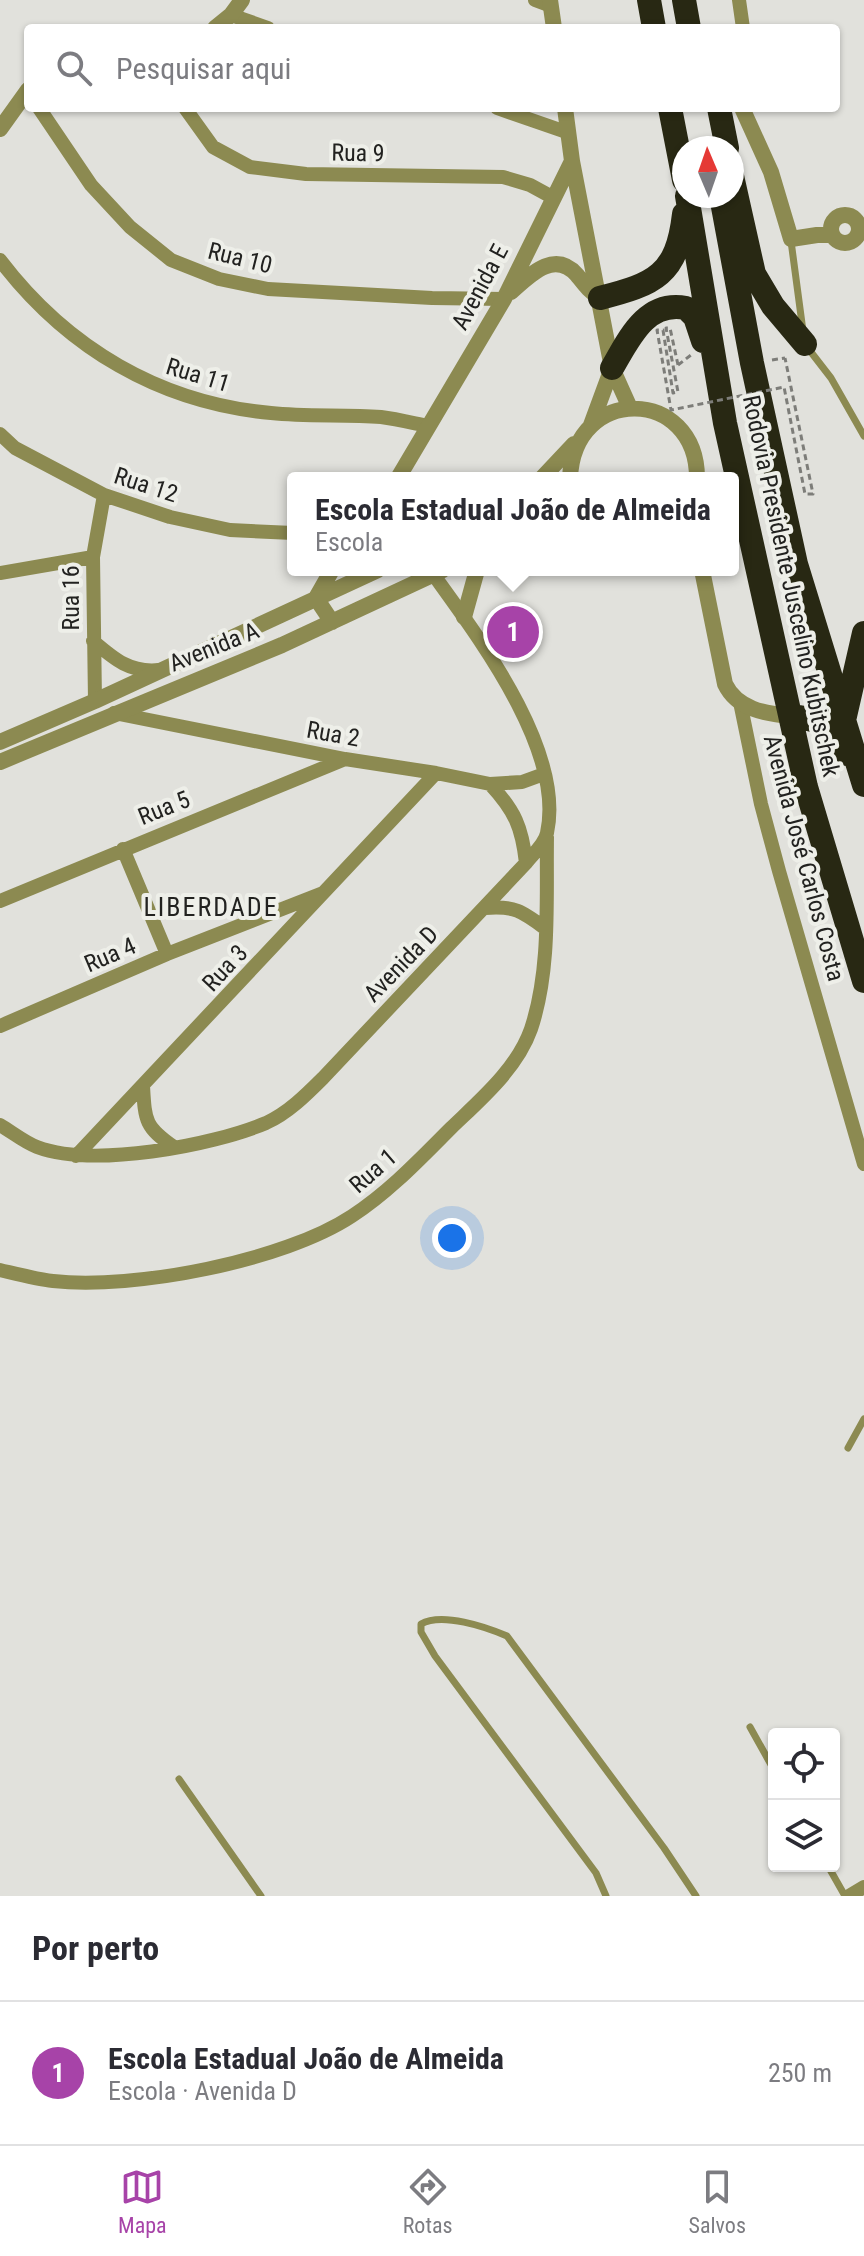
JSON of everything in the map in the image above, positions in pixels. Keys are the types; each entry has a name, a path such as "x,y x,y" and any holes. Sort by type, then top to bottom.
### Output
{"highway":[{"path":"649,0 653,24"},
{"path":"684,0 688,24"},
{"path":"699,0 703,24"},
{"path":"671,112 675,136"},
{"path":"705,112 710,136"},
{"path":"720,112 725,136"},
{"path":"600,298 638,289 664,271 678,246 685,208"},
{"name":"Rodovia Presidente Juscelino Kubitschek","path":"689,208 736,472"},
{"name":"Rodovia Presidente Juscelino Kubitschek","path":"723,208 752,363 796,564 862,780"},
{"path":"739,208 754,274 795,351"},
{"path":"612,368 634,331 649,316 664,307 686,308 695,317 725,423"},
{"name":"Rodovia Presidente Juscelino Kubitschek","path":"739,485 820,839 864,981"},
{"path":"844,719 864,633"},
{"path":"791,716 817,719 825,724 862,780"}],"street":[{"path":"220,24 242,0"},
{"path":"535,0 550,3 553,24"},
{"path":"739,0 742,24"},
{"path":"231,15 257,24"},
{"path":"0,129 24,96"},
{"name":"Rua 10","path":"42,112 91,185 130,227 171,260 219,279 268,289 504,299"},
{"name":"Rua 9","path":"188,112 213,147 250,167 306,174 503,177 530,185 552,197"},
{"path":"509,112 569,133"},
{"path":"566,112 572,161 612,368 630,408"},
{"path":"744,112 771,172 791,239 827,232 844,243 852,241 861,226"},
{"path":"752,112 754,133"},
{"name":"Avenida E","path":"401,472 504,299 572,161"},
{"name":"Rua 11","path":"0,260 34,302 77,341 136,377 177,395 236,409 381,417 428,426"},
{"path":"504,299 535,270 547,265 564,265 576,273 586,290 600,298"},
{"path":"591,425 612,368"},
{"path":"548,472 591,425 609,413 630,408 652,411 671,420 686,435 695,455 697,472"},
{"name":"Rua 12","path":"0,434 8,450 104,495 170,517 230,530 287,533"},
{"path":"570,472 578,440"},
{"name":"Rua 16","path":"95,701 93,557 104,495"},
{"path":"0,573 93,557"},
{"path":"329,576 316,598 332,622"},
{"name":"Avenida A","path":"0,742 164,670 365,576"},
{"name":"Avenida A","path":"0,762 282,645 430,576"},
{"path":"440,576 531,729 544,774 549,806 547,836"},
{"path":"464,617 475,576"},
{"name":"Avenida José Carlos Costa","path":"701,576 725,684 734,698 776,715 791,716"},
{"path":"93,641 126,667 144,672 164,670"},
{"name":"Avenida José Carlos Costa","path":"740,702 757,789 779,871 864,1164"},
{"name":"Rua 2","path":"114,713 490,784 522,782 544,774"},
{"name":"Rua 5","path":"0,901 345,759"},
{"name":"Rua 3","path":"76,1156 436,773"},
{"path":"490,784 510,806 522,833 526,863"},
{"name":"Avenida D","path":"0,1125 36,1146 76,1156 121,1156 229,1135 268,1122 297,1104 485,908 547,836"},
{"name":"Rua 1","path":"0,1270 53,1281 102,1282 151,1278 266,1255 309,1239 350,1218 381,1196 482,1098 516,1058 530,1031 536,1010 546,929 547,836"},
{"path":"123,849 167,954"},
{"name":"Rua 4","path":"0,1026 167,954 327,892"},
{"path":"485,908 505,906 523,912 546,929"},
{"path":"143,1086 144,1114 148,1125 174,1147"},
{"path":"847,1896 864,1887"}],"lane":[{"path":"791,239 795,351 831,378 864,436"},
{"path":"848,1448 864,1419"},
{"path":"606,1896 596,1873 435,1656 421,1632 421,1624 444,1620 488,1628 507,1636 696,1896"},
{"path":"750,1727 768,1759"},
{"path":"179,1779 261,1896"},
{"path":"832,1872 847,1896"}],"path":[{"path":"678,365 670,328 666,328 678,392 673,393 663,330 657,330 671,410 784,387 805,494 813,494 795,351"}],"place":[{"name":"Escola Estadual João de Almeida","path":"513,632"}],"district":[{"name":"LIBERDADE","path":"211,907"}]}
